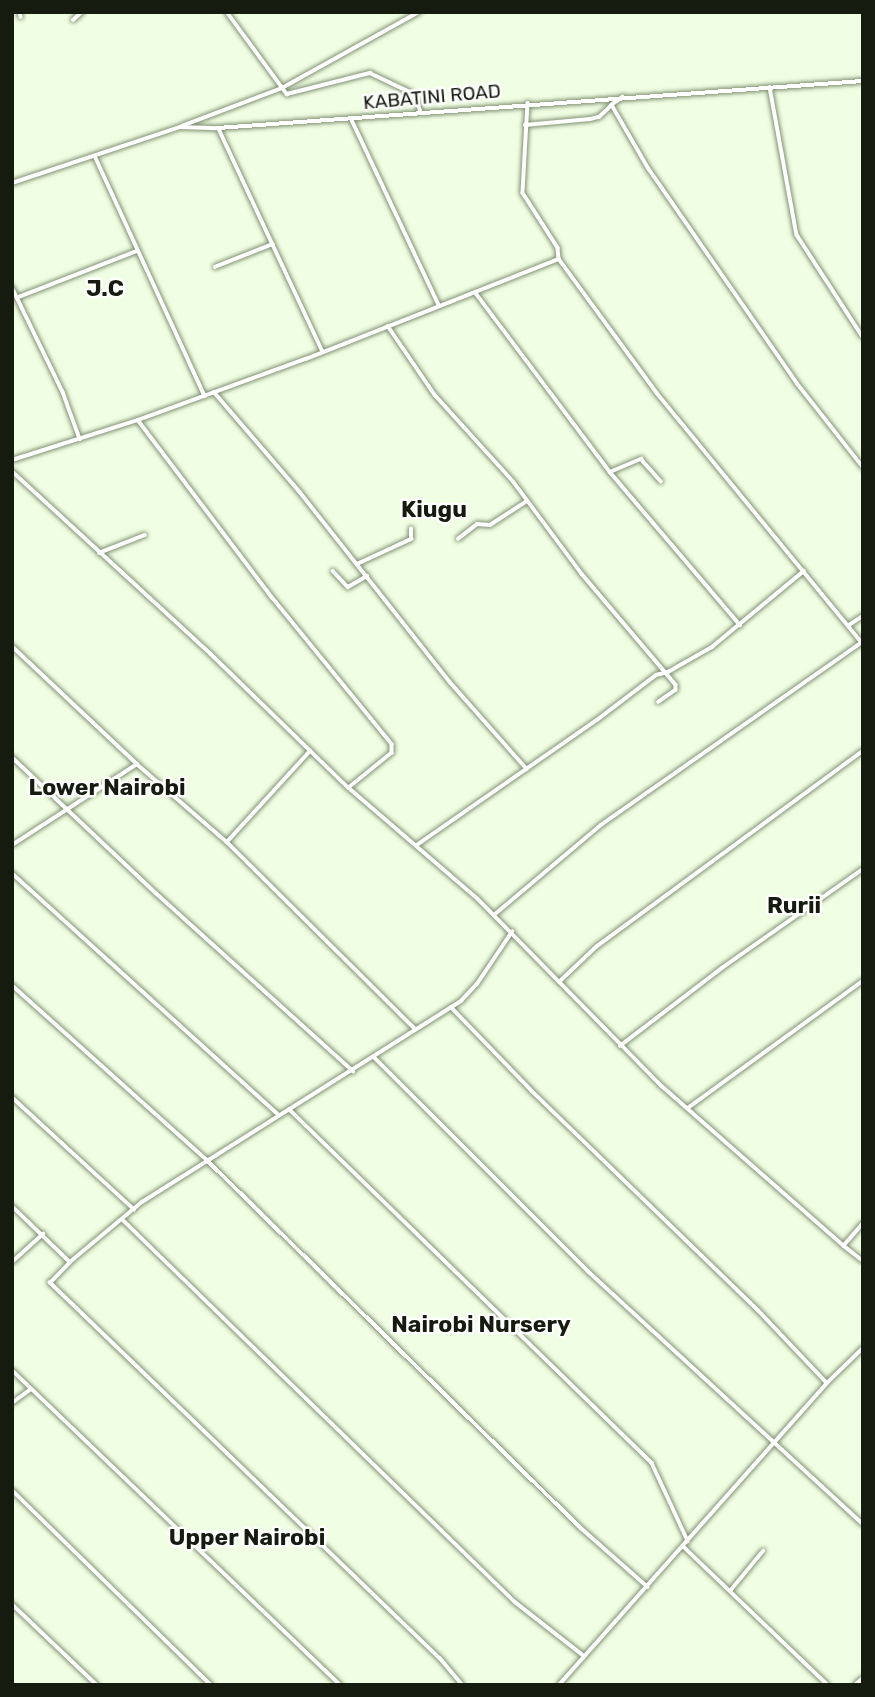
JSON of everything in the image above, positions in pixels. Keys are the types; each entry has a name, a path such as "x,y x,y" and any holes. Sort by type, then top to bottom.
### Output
{"street":[{"path":"73,20 82,12"},
{"path":"227,12 287,94 370,73 412,93 421,113"},
{"path":"180,127 282,88 419,12"},
{"name":"KABATINI ROAD","path":"12,183 180,127 218,128 528,103 863,81"},
{"path":"770,87 797,235 863,337"},
{"path":"525,125 599,117 625,96"},
{"path":"494,915 601,825 862,643 657,393 559,259 558,248 524,200 528,103"},
{"path":"612,105 649,169 772,347 863,467"},
{"path":"351,118 439,305"},
{"path":"218,128 323,352"},
{"path":"95,155 205,396"},
{"path":"215,267 273,243"},
{"path":"18,297 137,251"},
{"path":"12,460 214,393 559,259"},
{"path":"12,287 62,393 79,439"},
{"path":"475,292 610,472 740,625"},
{"path":"388,325 435,395 527,501 677,688 659,702"},
{"path":"214,393 300,492 450,682 527,769"},
{"path":"138,420 272,597 392,744 391,753 349,788"},
{"path":"610,472 641,459 661,481"},
{"path":"12,471 211,654 349,788 418,845 494,915 620,1045 863,1261"},
{"path":"458,539 477,524 490,525 527,501"},
{"path":"357,564 411,539 411,529"},
{"path":"99,553 145,535"},
{"path":"333,571 348,587 367,576"},
{"path":"418,845 656,674 712,647 804,571"},
{"path":"849,625 863,616"},
{"path":"12,646 137,764 227,842 415,1029"},
{"path":"227,842 310,751"},
{"path":"559,982 596,947 863,751"},
{"path":"12,757 156,893 353,1071"},
{"path":"12,845 137,764"},
{"path":"620,1045 701,983 863,869"},
{"path":"12,873 279,1115"},
{"path":"462,1685 440,1659 50,1283 70,1262 134,1209 471,993 512,932"},
{"path":"688,1108 863,981"},
{"path":"12,985 207,1160 581,1528 648,1587"},
{"path":"452,1007 550,1108 758,1310 828,1383"},
{"path":"374,1057 543,1228 863,1524"},
{"path":"12,1097 134,1209"},
{"path":"289,1109 652,1463 688,1541"},
{"path":"12,1206 70,1262"},
{"path":"122,1219 515,1602 584,1656"},
{"path":"844,1246 863,1224"},
{"path":"12,1262 43,1234"},
{"path":"559,1685 828,1383 862,1351"},
{"path":"12,1370 340,1685"},
{"path":"12,1403 30,1389"},
{"path":"12,1490 211,1685"},
{"path":"684,1547 828,1685"},
{"path":"730,1591 763,1551"},
{"path":"12,1604 97,1685"},
{"path":"855,1685 863,1678"}],"district":[{"name":"J.C","path":"105,288"},
{"name":"Kiugu","path":"434,509"},
{"name":"Lower Nairobi","path":"107,787"},
{"name":"Rurii","path":"794,905"},
{"name":"Nairobi Nursery","path":"481,1324"},
{"name":"Upper Nairobi","path":"247,1537"}]}
